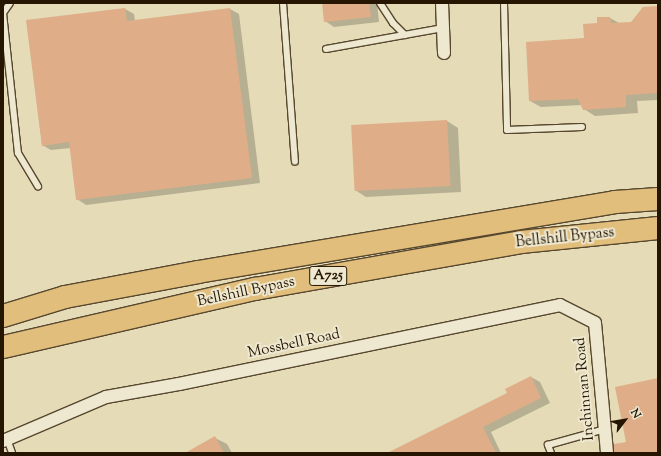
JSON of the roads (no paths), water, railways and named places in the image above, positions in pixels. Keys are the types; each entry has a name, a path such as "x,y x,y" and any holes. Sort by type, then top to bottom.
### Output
{"highway":[{"path":"615,202 658,194"},
{"name":"Bellshill Bypass","path":"3,316 65,297 198,272 615,202 658,199"},
{"name":"Bellshill Bypass","path":"3,347 254,289 521,242 658,228"},
{"name":"A725","path":"3,308 65,297"},
{"path":"3,363 100,324"}],"street":[{"path":"442,3 444,53"},
{"name":"Mossbell Road","path":"5,440 106,397 179,384 560,305 595,323"},
{"name":"Inchinnan Road","path":"595,323 607,453"}],"lane":[{"path":"10,3 3,13 18,153 38,186"},
{"path":"283,3 295,162"},
{"path":"380,3 393,23 405,35"},
{"path":"504,3 507,130 582,127"},
{"path":"326,49 443,28"},
{"path":"551,453 548,445 605,429"},
{"path":"5,440 12,453"}]}
